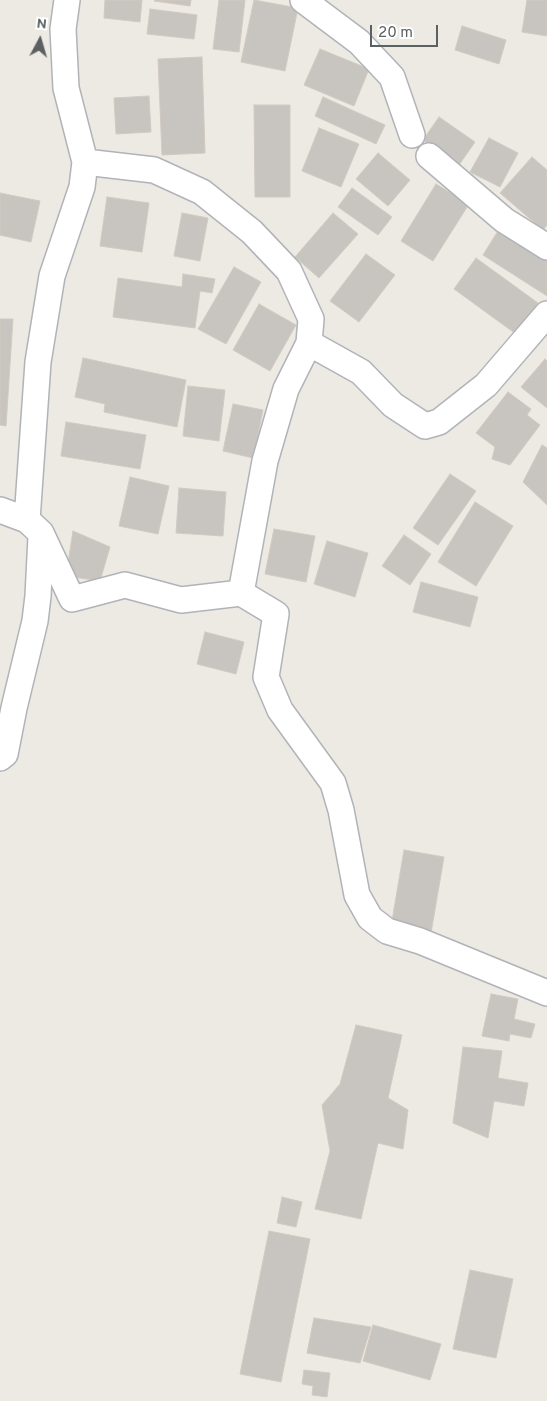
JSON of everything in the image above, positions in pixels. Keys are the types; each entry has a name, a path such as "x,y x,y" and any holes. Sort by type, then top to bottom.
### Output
{"street":[{"path":"0,758 5,754 35,622 38,596 34,527 38,362 52,276 82,187 85,162 66,88 63,29 67,0"},
{"path":"303,0 359,42 392,77 412,135"},
{"path":"429,156 504,220 547,247"},
{"path":"85,162 154,170 202,192 252,232 289,271 311,319 309,343 286,389 265,461 241,593"},
{"path":"309,343 361,372 393,405 426,426 438,422 486,385 547,314"},
{"path":"0,510 34,527 72,599 126,585 181,600 241,593 276,614 266,677 280,710 333,783 341,810 356,895 370,918 387,931 420,941 547,992"}],"building":[{"path":"105,0 142,0 140,22 104,18"},
{"path":"155,0 191,0 190,6"},
{"path":"219,0 245,0 239,52 213,49"},
{"path":"254,0 298,8 285,71 241,62"},
{"path":"527,0 547,0 547,36 522,32"},
{"path":"150,9 197,15 194,39 147,34"},
{"path":"462,26 506,40 499,64 455,50"},
{"path":"320,49 369,69 354,106 304,85"},
{"path":"202,57 205,153 162,155 158,59"},
{"path":"149,96 151,132 116,134 114,98"},
{"path":"323,97 385,125 376,144 315,116"},
{"path":"254,105 290,105 290,197 255,197"},
{"path":"439,117 475,142 459,165 423,140"},
{"path":"319,128 359,144 341,187 302,171"},
{"path":"489,138 518,153 500,187 470,172"},
{"path":"378,153 410,180 388,206 356,179"},
{"path":"532,157 547,170 547,225 543,230 500,193"},
{"path":"436,184 469,204 433,261 401,241"},
{"path":"352,188 392,217 378,235 338,207"},
{"path":"0,193 40,201 31,242 0,235"},
{"path":"107,197 149,203 142,252 100,246"},
{"path":"182,213 208,218 200,261 174,256"},
{"path":"333,213 358,234 319,278 295,257"},
{"path":"501,226 547,255 547,296 483,255"},
{"path":"366,254 395,275 359,322 330,301"},
{"path":"476,258 538,303 516,334 454,289"},
{"path":"234,267 261,282 226,344 198,329"},
{"path":"183,274 215,279 212,293 200,291 195,328 113,317 118,278 182,287"},
{"path":"259,304 296,325 270,371 233,350"},
{"path":"0,319 13,319 6,426 0,425"},
{"path":"83,358 186,380 177,427 104,412 105,404 75,397"},
{"path":"545,359 547,361 547,408 521,387"},
{"path":"188,386 225,390 219,441 183,436"},
{"path":"508,392 531,409 527,415 540,425 510,465 492,459 495,447 476,433"},
{"path":"233,404 263,410 253,458 223,451"},
{"path":"66,422 146,435 140,469 61,456"},
{"path":"542,445 547,448 547,505 523,482"},
{"path":"450,474 476,491 438,545 413,528"},
{"path":"130,477 169,486 158,534 119,526"},
{"path":"179,488 226,492 223,536 176,533"},
{"path":"475,502 513,526 476,586 438,562"},
{"path":"274,529 315,536 306,582 265,574"},
{"path":"73,531 110,547 100,581 66,576"},
{"path":"404,535 431,554 410,585 382,566"},
{"path":"327,541 368,553 355,597 314,584"},
{"path":"421,582 478,597 470,627 413,612"},
{"path":"205,632 244,642 236,674 197,664"},
{"path":"404,850 444,857 431,933 391,927"},
{"path":"491,994 518,999 514,1019 535,1024 531,1038 510,1034 509,1041 482,1036"},
{"path":"356,1025 402,1035 388,1098 408,1110 403,1149 378,1143 361,1219 315,1209 330,1151 322,1105 340,1084"},
{"path":"463,1047 502,1051 498,1078 528,1083 524,1106 494,1101 488,1138 453,1123"},
{"path":"282,1197 302,1202 296,1227 277,1223"},
{"path":"269,1231 310,1239 281,1382 240,1374"},
{"path":"470,1270 513,1279 496,1358 453,1349"},
{"path":"314,1318 371,1327 360,1363 307,1353"},
{"path":"373,1325 441,1344 430,1380 363,1361"},
{"path":"304,1370 330,1373 327,1397 312,1395 313,1386 302,1384"}]}
